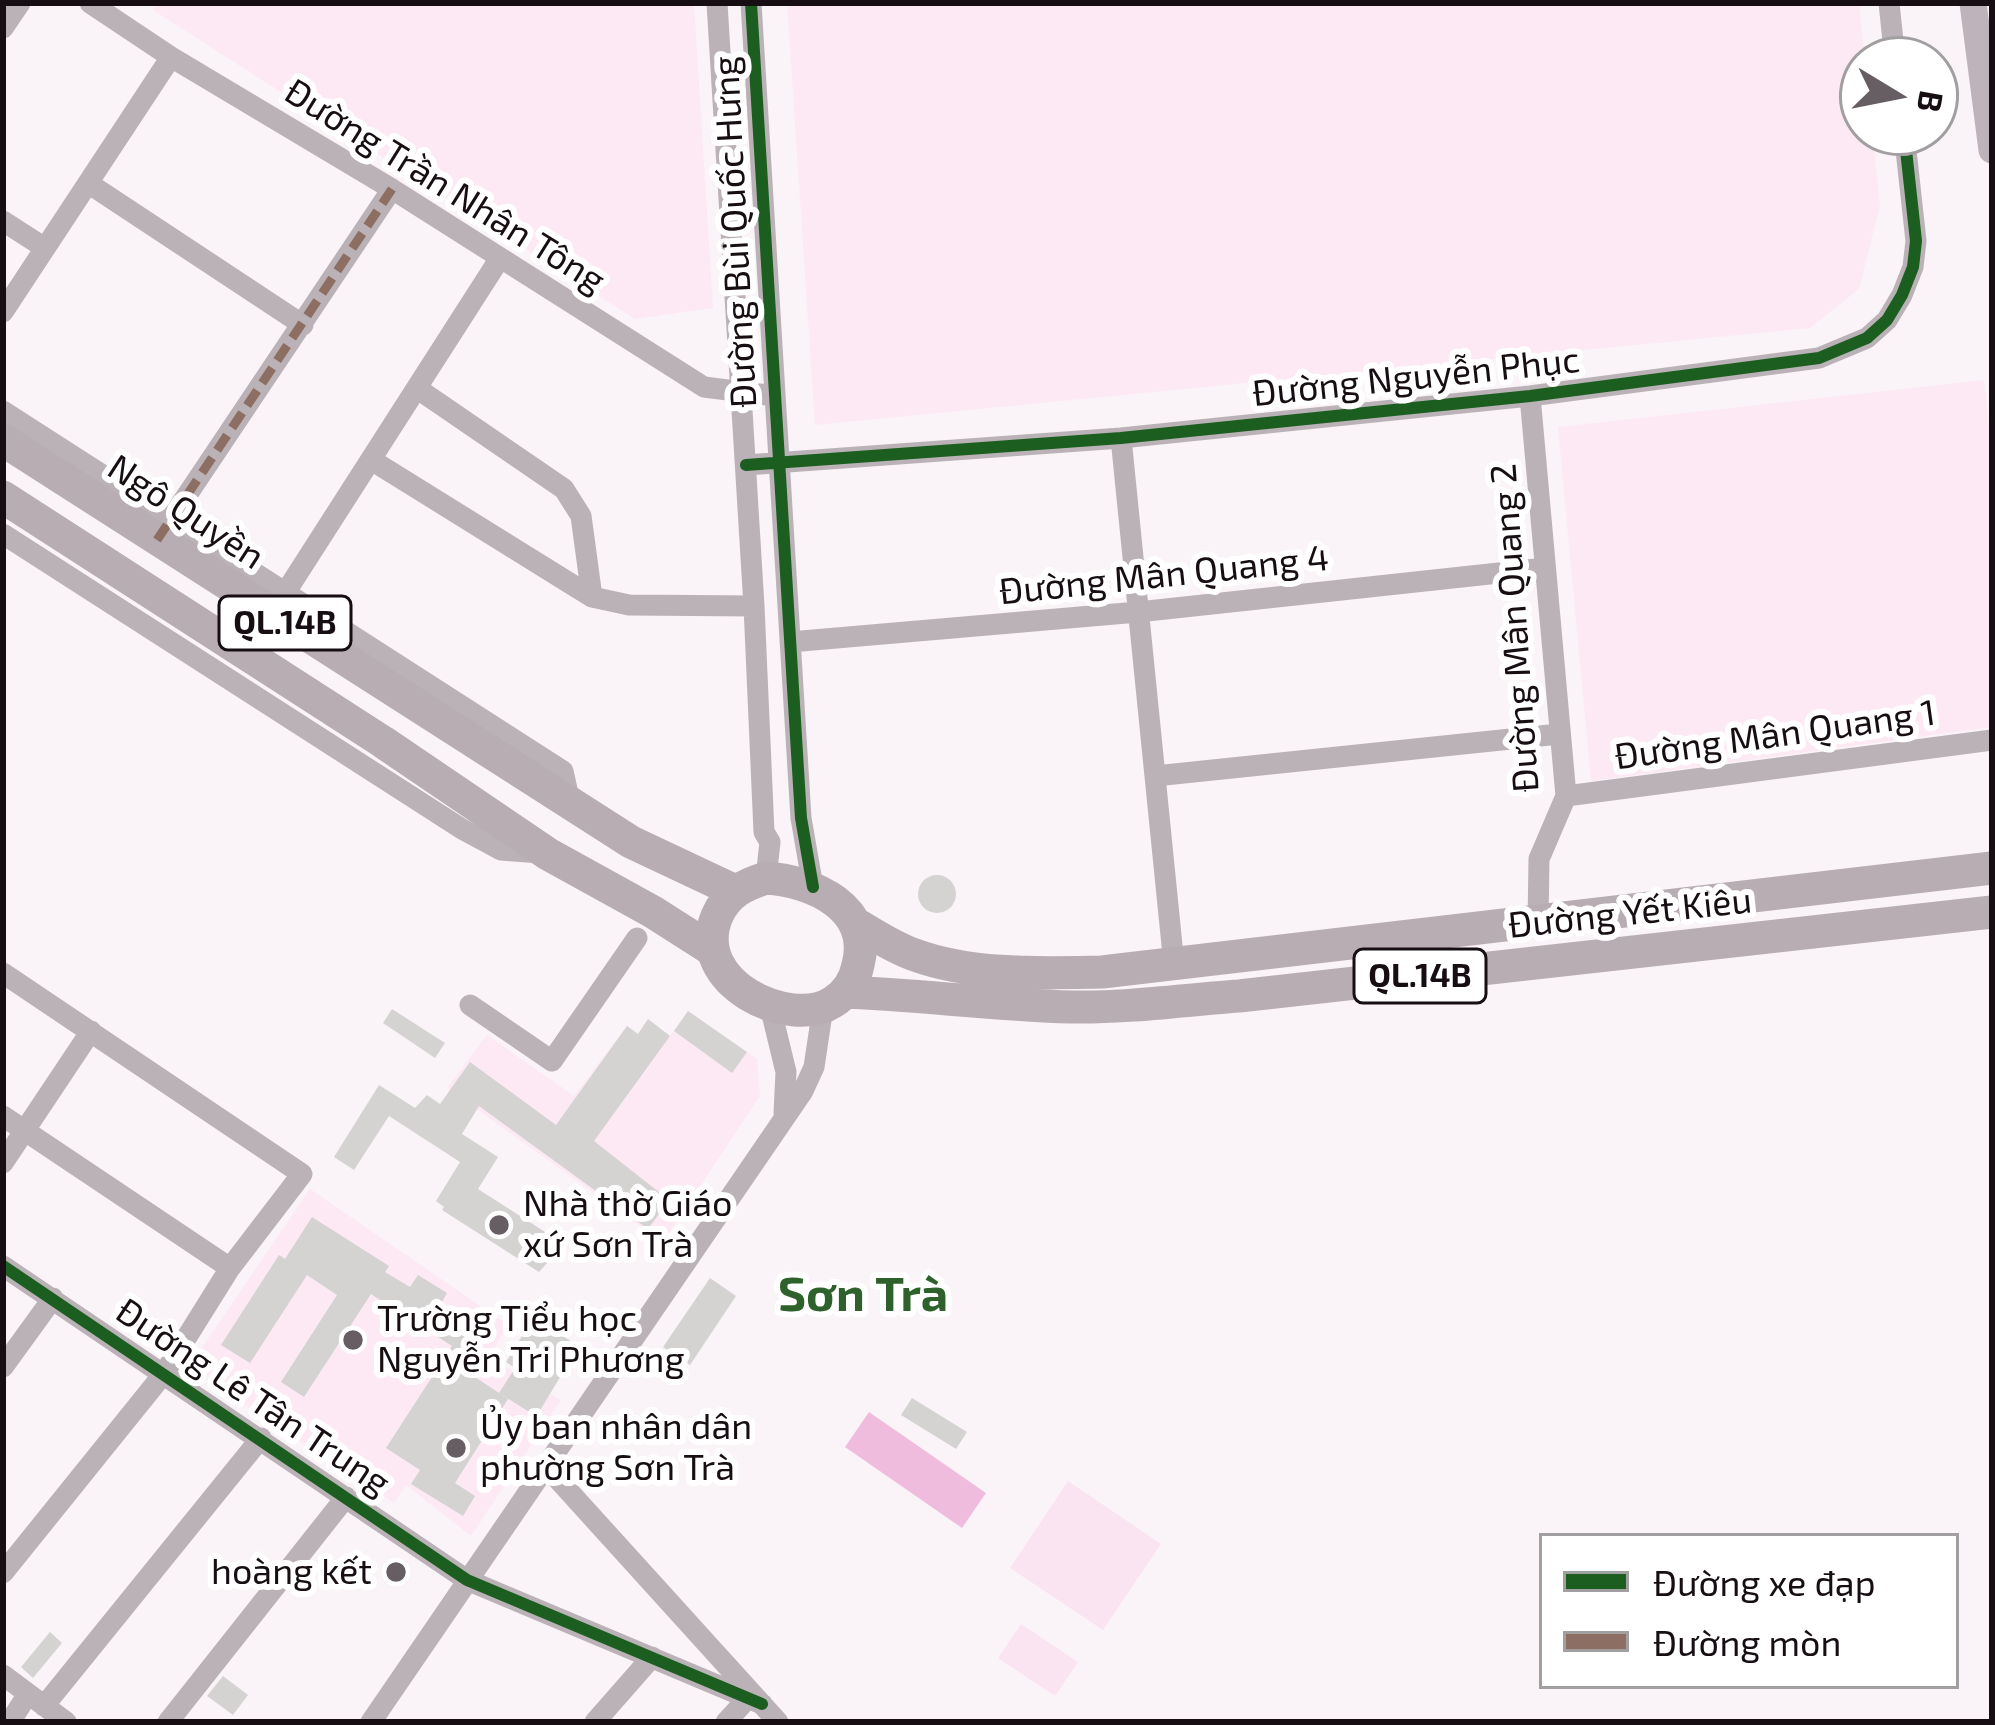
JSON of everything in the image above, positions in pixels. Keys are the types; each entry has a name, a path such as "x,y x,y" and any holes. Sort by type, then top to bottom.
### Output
{"highway":[{"name":"Ngô Quyền","path":"3,440 164,530 279,603 631,842 750,885"},
{"name":"QL.14B","path":"3,497 25,536 365,730 548,854 653,911 710,949"},
{"name":"Đường Yết Kiêu","path":"856,925 914,955 1030,973 1174,965 1992,868"},
{"path":"750,885 813,887 843,907 856,925 860,959 834,999 808,1010 769,1002 724,976 710,949 721,908 750,885"},
{"name":"Đường Yết Kiêu","path":"834,999 1077,1007 1182,1000 1992,912"}],"main road":[{"path":"1973,3 1992,150"}],"street":[{"path":"3,28 20,3"},
{"name":"Đường Trần Nhân Tông","path":"91,3 704,387 775,396"},
{"name":"Đường Bùi Quốc Hưng","path":"717,3 764,832 770,842 750,885"},
{"name":"Đường Bùi Quốc Hưng","path":"751,3 801,818 813,887"},
{"path":"1888,3 1892,36"},
{"path":"3,312 171,57"},
{"name":"Đường Nguyễn Phục","path":"746,465 1121,439 1530,396 1819,358 1867,338 1894,308 1913,267 1916,241 1907,156"},
{"path":"88,183 303,325"},
{"path":"3,411 164,530 392,189"},
{"path":"3,220 45,248"},
{"path":"279,603 500,258"},
{"path":"418,389 564,488 581,516 592,597"},
{"name":"Đường Mân Quang 2","path":"1530,396 1566,796 1539,859 1538,923"},
{"path":"1121,439 1174,965"},
{"path":"373,461 592,597 629,605 754,606"},
{"name":"Đường Mân Quang 4","path":"790,642 1138,612 1545,568"},
{"path":"1155,776 1559,734"},
{"name":"Đường Mân Quang 1","path":"1566,796 1992,740"},
{"path":"470,1005 552,1060 637,938"},
{"path":"3,974 302,1174 230,1268 164,1372"},
{"path":"370,1722 803,1091 834,999"},
{"path":"769,1002 786,1072 784,1114"},
{"path":"3,1163 91,1031"},
{"path":"3,1116 230,1268"},
{"name":"Đường Lê Tân Trung","path":"3,1266 467,1580 755,1701"},
{"path":"3,1367 53,1298"},
{"name":"Đường Lê Tân Trung","path":"3,1573 164,1372"},
{"path":"10,1722 36,1700 261,1438"},
{"path":"544,1465 778,1722"},
{"path":"168,1722 346,1497"},
{"path":"595,1722 652,1657"},
{"path":"3,1676 66,1722"},
{"path":"726,1722 755,1701"}],"shaded area":[{"path":"158,3 694,3 713,308 635,319 153,10"},
{"path":"787,3 1859,3 1862,36 1839,36 1839,156 1875,156 1880,205 1859,289 1810,328 815,425"},
{"path":"1984,380 1992,456 1992,727 1591,781 1558,427"},
{"path":"688,1011 757,1059 760,1096 663,1242 447,1088 487,1035 574,1096 627,1026 638,1034 648,1019 670,1036"},
{"name":"Trường Tiểu học Nguyễn Tri Phương","path":"310,1189 508,1325 489,1357 561,1400 471,1536 406,1485 394,1503 199,1374 197,1355"},
{"path":"869,1412 986,1493 962,1528 845,1447"},
{"path":"1068,1481 1161,1544 1103,1630 1010,1568"},
{"path":"1021,1624 1078,1662 1055,1696 998,1658"}],"building":[{"path":"937,875 950,881 956,894 950,907 937,913 924,907 918,894 924,881"},
{"path":"392,1009 445,1043 435,1058 383,1023"},
{"path":"688,1011 747,1052 732,1073 674,1031"},
{"path":"648,1019 670,1036 594,1141 669,1200 648,1229 479,1106 462,1134 498,1157 478,1189 556,1239 551,1248 557,1252 539,1272 442,1210 436,1201 460,1162 389,1116 354,1170 334,1157 379,1085 415,1108 427,1095 440,1104 470,1062 556,1125 627,1026 638,1034"},
{"path":"312,1217 389,1266 385,1272 410,1287 418,1275 447,1293 439,1307 487,1338 466,1371 508,1399 455,1483 475,1496 463,1516 411,1484 420,1470 386,1448 452,1346 371,1294 304,1397 281,1382 337,1295 307,1275 250,1363 221,1345 279,1255 285,1259"},
{"path":"710,1278 736,1296 690,1365 663,1347"},
{"path":"533,1318 579,1346 539,1412 533,1409 531,1413 499,1393 515,1368 506,1362"},
{"path":"912,1398 967,1432 956,1449 901,1415"},
{"path":"50,1632 62,1643 33,1678 21,1667"},
{"path":"223,1676 248,1695 233,1715 207,1696"}],"marked path":[{"path":"157,540 392,189"}],"cycle path":[{"path":"751,3 801,818 813,887"},
{"path":"746,465 1121,438 1530,396 1819,358 1867,338 1887,320 1902,295 1913,267 1916,241 1907,156"},
{"path":"3,1266 467,1580 762,1704"}],"place":[{"name":"Nhà thờ Giáo xứ Sơn Trà","path":"499,1225"},
{"name":"Trường Tiểu học Nguyễn Tri Phương","path":"353,1340"},
{"name":"Ủy ban nhân dân phường Sơn Trà","path":"456,1448"},
{"name":"hoàng kết","path":"396,1572"}],"district":[{"name":"Sơn Trà","path":"863,1295"}]}
